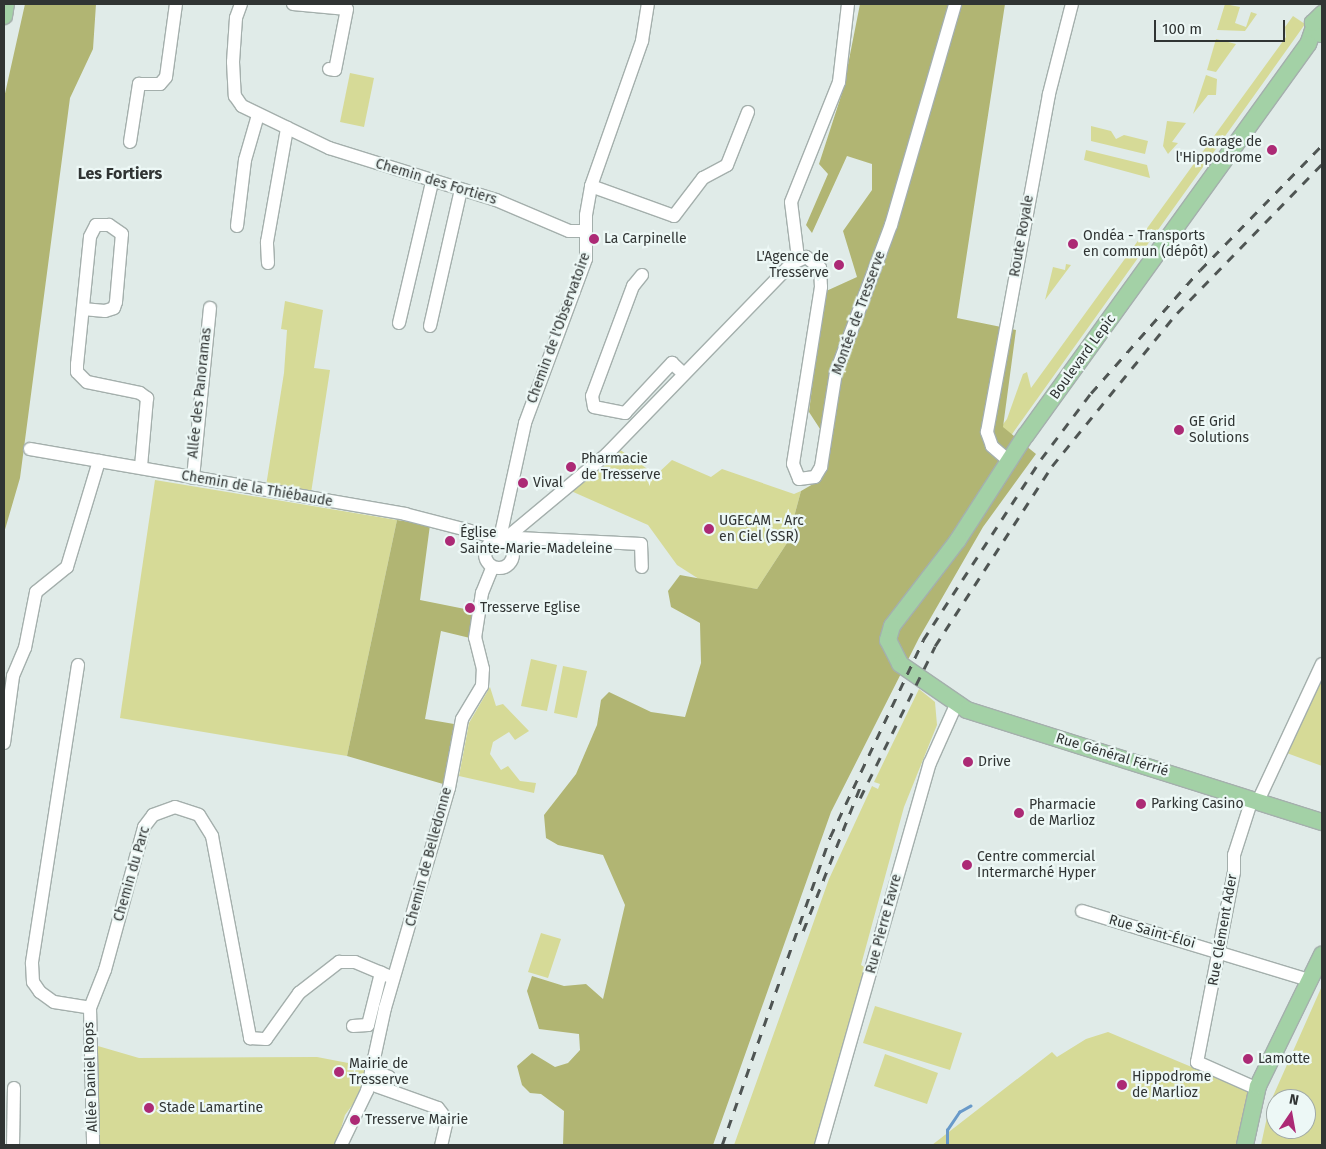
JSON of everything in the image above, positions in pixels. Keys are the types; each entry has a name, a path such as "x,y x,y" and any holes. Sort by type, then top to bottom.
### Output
{"main road":[{"path":"4,16 6,4"},
{"name":"Boulevard Lepic","path":"910,672 891,653 890,630 958,540 1009,461 1320,27"},
{"name":"Rue Général Férrié","path":"910,672 956,705 1322,822"},
{"path":"1245,1145 1258,1089 1322,955"},
{"path":"1252,1116 1265,1072"}],"street":[{"path":"130,142 139,84 160,84 166,77 176,4"},
{"name":"Chemin des Fortiers","path":"241,4 236,18 235,96 258,115 329,148 461,190 569,231 586,231"},
{"path":"294,4 347,9 335,70 329,69"},
{"name":"Chemin de l'Observatoire","path":"498,540 528,416 586,259 586,231 591,186 642,41 648,4"},
{"path":"498,540 510,557 500,569 492,568 486,558 498,540 563,491 607,454 798,258 791,202 839,82 848,4"},
{"name":"Montée de Tresserve","path":"798,258 817,263 822,280 793,464 799,479 808,481 821,467 836,372 891,225 955,4"},
{"name":"Route Royale","path":"1009,461 992,446 987,432 1048,103 1072,4"},
{"path":"591,186 674,216 703,178 727,165 748,112"},
{"path":"237,226 245,160 258,115"},
{"path":"268,264 267,242 287,128"},
{"path":"399,323 432,182"},
{"path":"430,326 461,190"},
{"path":"83,308 105,311 114,308 116,302 122,234 109,225 96,225 92,231 83,308 79,378 147,398 141,467"},
{"path":"642,275 633,286 592,396 594,407 625,412 672,363 684,374"},
{"name":"Allée des Panoramas","path":"193,478 210,308"},
{"name":"Chemin de la Thiébaude","path":"30,449 405,514 498,540"},
{"path":"4,743 13,676 25,648 36,592 67,567 99,460"},
{"path":"498,540 518,538 641,544 642,567"},
{"name":"Chemin de Belledonne","path":"341,1145 372,1070 394,978 449,788 462,719 483,681 475,638 482,593 492,568"},
{"path":"78,665 32,974 46,998 90,1008"},
{"name":"Rue Clément Ader","path":"1258,1089 1197,1062 1219,952 1234,855 1255,800 1320,673"},
{"name":"Rue Pierre Favre","path":"821,1145 930,763 956,705"},
{"name":"Chemin du Parc","path":"90,1008 105,970 140,836 148,819 167,808 193,811 212,836 250,1038 266,1040 299,993 339,962 355,962 394,978"},
{"name":"Rue Saint-Éloi","path":"1082,910 1219,952 1315,971"},
{"path":"353,1026 368,1024 381,973"},
{"name":"Allée Daniel Rops","path":"90,1008 93,1145"},
{"path":"372,1070 390,1077 384,1087"},
{"path":"368,1083 384,1087 443,1111 447,1120 441,1145"},
{"path":"13,1145 14,1088"}],"green space":[{"path":"25,4 96,4 93,49 70,98 20,478 4,533 4,98"},
{"path":"860,4 1005,4 957,318 1016,330 1003,427 1036,454 983,527 919,638 831,812 713,1145 563,1145 564,1111 541,1094 530,1093 522,1085 517,1066 532,1053 555,1067 568,1063 580,1050 579,1034 539,1029 527,991 532,976 564,986 586,984 603,999 625,905 603,855 558,845 546,838 544,815 576,774 597,725 601,700 609,692 651,712 685,717 701,663 700,623 671,607 668,591 680,575 757,589 787,543 801,491 820,480 822,432 809,412 824,292 857,277 843,231 872,190 872,164 847,156 812,233 806,225 828,174 819,164 843,90"},
{"path":"1225,4 1240,7 1235,23 1246,27 1251,12 1257,14 1245,31 1217,30"},
{"path":"1293,16 1305,24 1005,444 998,431 1007,419 1023,374 1027,372 1031,388 1286,37 1285,27"},
{"path":"1216,39 1236,44 1216,72 1207,70"},
{"path":"350,73 374,78 364,127 340,122"},
{"path":"1206,75 1217,79 1216,95 1208,95 1193,114"},
{"path":"1167,121 1186,123 1172,142 1178,143 1168,154 1163,146"},
{"path":"1091,126 1111,131 1116,139 1124,135 1148,141 1145,154 1091,141"},
{"path":"1086,150 1147,165 1150,178 1084,160"},
{"path":"1066,264 1071,265 1045,300 1053,267 1065,270"},
{"path":"285,301 323,310 314,368 330,370 311,493 266,486 284,373 287,330 281,329"},
{"path":"619,449 656,475 672,460 711,477 722,469 794,494 801,491 787,543 757,589 702,581 677,565 648,525 571,491"},
{"path":"155,480 397,520 347,756 120,718"},
{"path":"397,520 430,525 420,600 475,611 470,638 441,631 425,719 454,724 443,784 347,756"},
{"path":"531,659 557,665 547,711 521,706"},
{"path":"563,666 587,671 577,718 554,713"},
{"path":"1322,672 1322,766 1284,752"},
{"path":"490,687 496,706 503,704 529,731 515,740 509,732 493,742 490,754 501,770 508,766 520,781 536,783 534,793 459,776 469,723"},
{"path":"919,689 935,702 937,725 904,807 861,965 866,968 816,1145 734,1145 829,879 872,786 878,789 880,784 874,782"},
{"path":"541,933 561,939 548,978 528,972"},
{"path":"1322,986 1322,1145 1261,1145 1266,1122 1266,1139 1316,1139 1316,1089 1276,1089"},
{"path":"875,1006 962,1033 950,1070 863,1043"},
{"name":"Hippodrome de Marlioz","path":"1108,1032 1249,1091 1236,1145 932,1145 1052,1052 1057,1057 1086,1039"},
{"path":"91,1044 139,1058 317,1057 369,1067 361,1093 345,1115 336,1145 96,1145"},
{"path":"885,1054 938,1073 927,1104 874,1086"}],"waterway":[{"path":"947,1145 947,1130 959,1112 970,1106"}],"railway":[{"path":"722,1145 830,837 923,640 1041,459 1091,393 1200,270 1322,145"},
{"path":"860,798 935,646 1052,466 1177,313 1322,164"},
{"path":"803,931 860,787"}],"place":[{"name":"Garage de l'Hippodrome","path":"1272,150"},
{"name":"La Carpinelle","path":"594,239"},
{"name":"Ondéa - Transports en commun (dépôt)","path":"1073,244"},
{"name":"L'Agence de Tresserve","path":"839,265"},
{"name":"GE Grid Solutions","path":"1179,430"},
{"name":"Pharmacie de Tresserve","path":"571,467"},
{"name":"Vival","path":"523,483"},
{"name":"UGECAM - Arc en Ciel (SSR)","path":"709,529"},
{"name":"Église Sainte-Marie-Madeleine","path":"450,541"},
{"name":"Tresserve Eglise","path":"470,608"},
{"name":"Drive","path":"968,762"},
{"name":"Parking Casino","path":"1141,804"},
{"name":"Pharmacie de Marlioz","path":"1019,813"},
{"name":"Centre commercial Intermarché Hyper","path":"967,865"},
{"name":"Lamotte","path":"1248,1059"},
{"name":"Mairie de Tresserve","path":"339,1072"},
{"name":"Hippodrome de Marlioz","path":"1122,1085"},
{"name":"Stade Lamartine","path":"149,1108"},
{"name":"Tresserve Mairie","path":"355,1120"}],"district":[{"name":"Les Fortiers","path":"120,174"}]}
